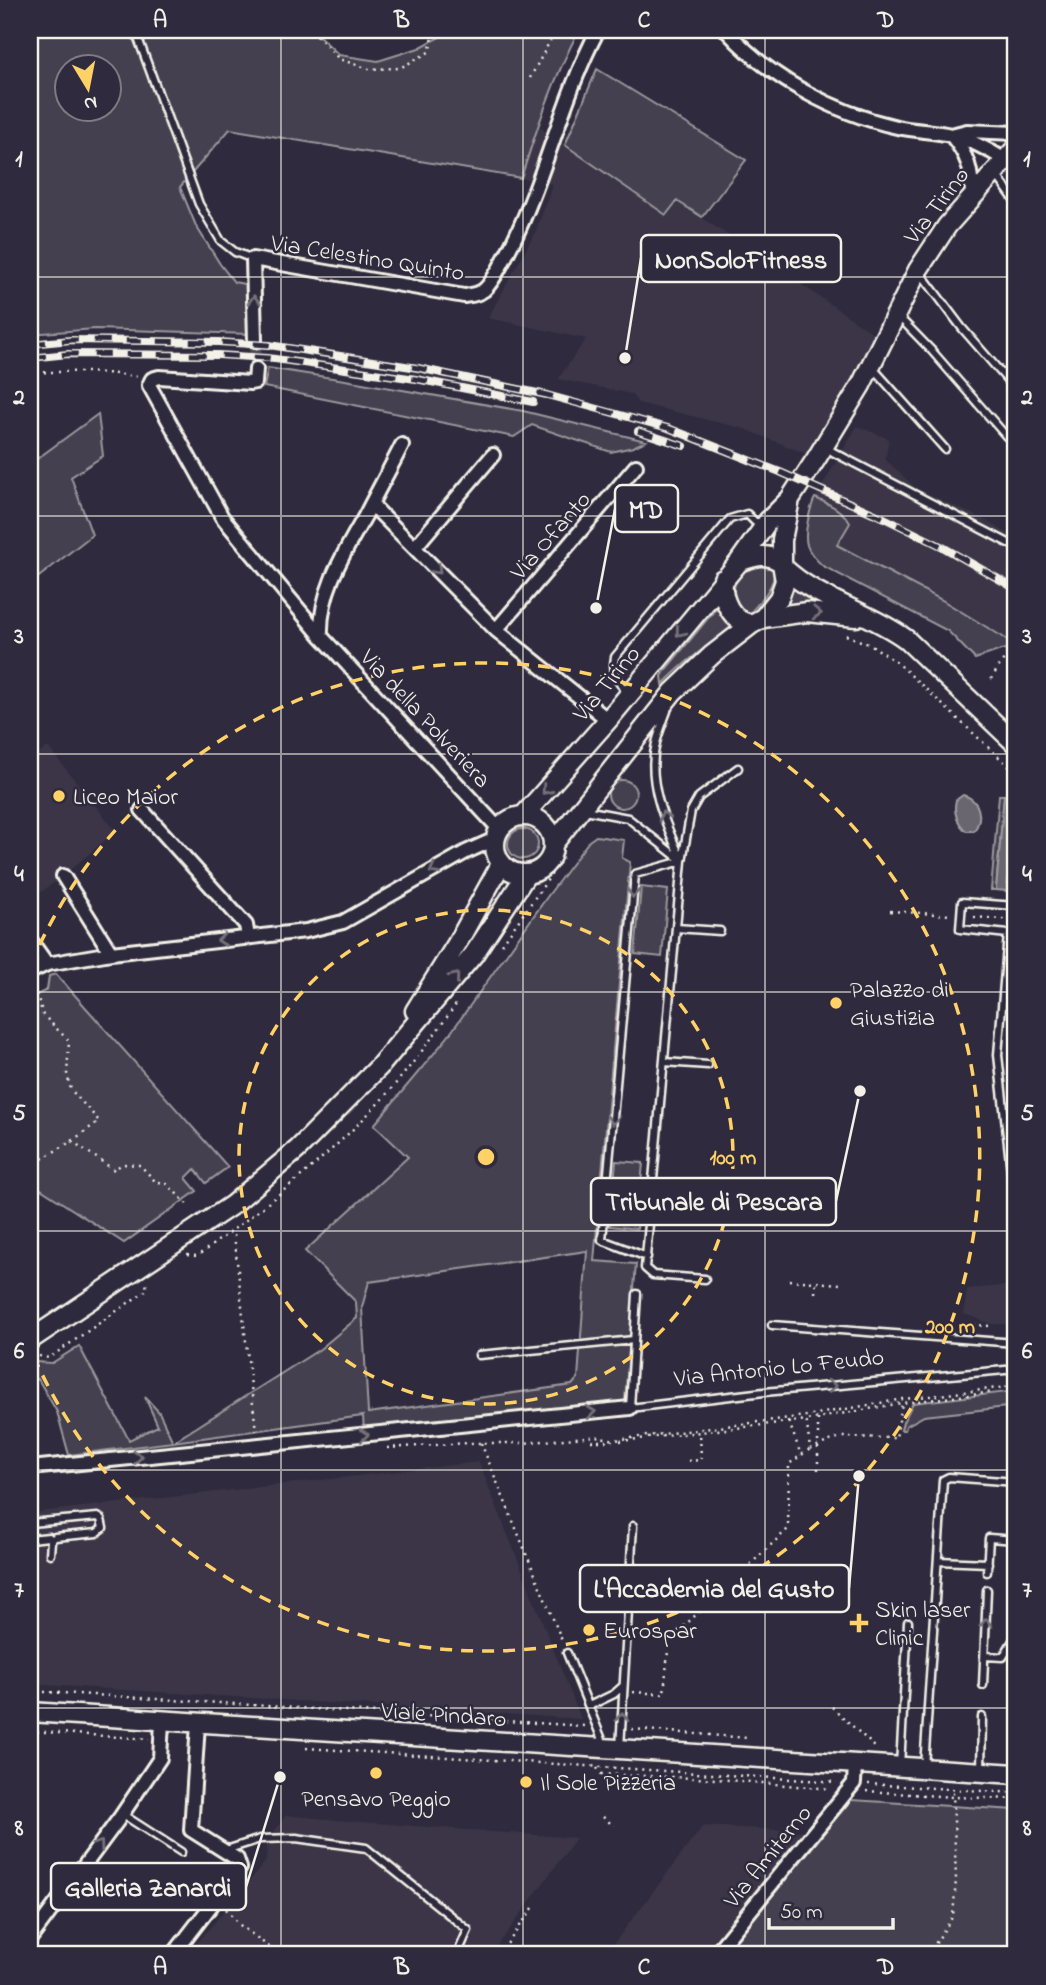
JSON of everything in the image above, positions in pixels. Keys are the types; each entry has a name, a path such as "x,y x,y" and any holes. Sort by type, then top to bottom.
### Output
{"street":[{"name":"Via Celestino Quinto","path":"253,259 464,296 482,292 506,256 524,219 540,182 585,54 598,30"},
{"path":"726,30 769,68 800,89 836,107 899,127 950,135 976,144 1005,160"},
{"path":"950,135 967,131 1016,133"},
{"path":"950,135 964,152 969,166 972,197"},
{"name":"Via Tirino","path":"738,562 768,522 790,499 825,444 871,366 918,270 947,226 1005,160"},
{"path":"253,259 256,341"},
{"path":"152,379 255,376"},
{"name":"Via della Polveriera","path":"152,379 149,385 222,517 321,636 481,809 497,834"},
{"path":"321,636 327,590 402,445"},
{"path":"415,547 493,455"},
{"name":"Via Ofanto","path":"496,630 636,466"},
{"name":"Via Tirino","path":"782,565 783,533 790,499"},
{"path":"371,504 496,630 608,720"},
{"path":"870,619 807,612 742,622 732,612 722,590 723,579 738,562 754,556 775,558 804,584 886,626 906,639 1016,744"},
{"path":"554,843 673,693 712,655 758,621 779,598 785,581 782,565"},
{"name":"Via Tirino","path":"523,816 608,720 723,579"},
{"path":"476,848 485,831 481,809"},
{"path":"142,810 246,925 248,937"},
{"path":"30,972 47,964 111,953 306,931 343,922 476,848 497,834 505,822 523,816 540,820 547,826 554,843 550,861 535,873 526,875 508,870 501,864 495,848 497,834"},
{"path":"379,1067 458,942 501,864"},
{"path":"30,1339 232,1205 298,1149 379,1067 474,954 526,875"},
{"path":"62,877 111,953"},
{"path":"30,940 47,964"},
{"path":"30,1468 630,1408"},
{"name":"Viale Pindaro","path":"30,1712 161,1731 198,1724 1016,1774"},
{"path":"173,1955 240,1868 237,1859 191,1830 198,1724"},
{"path":"30,1939 160,1758 161,1731"},
{"path":"851,1787 855,1765"},
{"name":"Via Amiterno","path":"713,1955 851,1787"}],"lane":[{"path":"135,30 199,204 221,241 235,252 253,259"},
{"name":"Via Tirino","path":"1005,160 1016,202"},
{"name":"Via Tirino","path":"918,270 962,328 1016,390"},
{"path":"896,315 932,351 1007,437"},
{"path":"871,366 946,449"},
{"path":"825,444 833,452 1016,547"},
{"path":"629,693 619,685 615,677 615,657 726,523 747,514 755,522 768,522"},
{"path":"673,693 655,744 653,766 655,788 666,825 682,861"},
{"path":"705,1279 653,1275 645,1268 682,861 691,811 699,797 738,768"},
{"path":"580,809 628,818 682,861"},
{"path":"647,1257 602,1240 635,874 682,861"},
{"path":"1016,906 962,902 960,929 1008,934 998,1055 1016,1216"},
{"path":"676,928 720,931"},
{"path":"664,1062 708,1065"},
{"path":"652,1194 696,1197"},
{"path":"630,1408 637,1294"},
{"name":"Via Antonio Lo Feudo","path":"772,1325 1016,1343"},
{"path":"479,1355 634,1340"},
{"name":"Via Antonio Lo Feudo","path":"630,1408 764,1392 1016,1369"},
{"path":"924,1769 943,1480 950,1477 1016,1482"},
{"path":"30,1523 98,1517 101,1519 103,1528 97,1533 55,1537 51,1541 50,1553"},
{"path":"613,1749 621,1728 634,1526"},
{"path":"30,1539 49,1537 51,1541"},
{"path":"987,1572 989,1538 1016,1539"},
{"path":"938,1561 988,1563"},
{"path":"983,1685 987,1590"},
{"path":"900,1768 908,1622"},
{"path":"985,1656 1003,1657 1016,1636"},
{"path":"567,1653 597,1727 613,1749"},
{"path":"589,1706 614,1694 624,1684"},
{"path":"981,1773 982,1717"},
{"path":"122,1814 181,1852"},
{"path":"224,1851 260,1839 296,1838 366,1848 468,1930 457,1955"}],"path":[{"path":"312,30 339,59 369,69 400,68 429,51 435,30"},
{"path":"530,78 556,30"},
{"path":"30,373 118,373 152,379"},
{"path":"837,632 873,646 900,665 1016,773"},
{"path":"991,679 1009,652"},
{"path":"890,911 1016,920"},
{"path":"30,1166 99,1121 71,1090 67,1075 69,1041 43,1015 38,994"},
{"path":"72,1141 114,1170 122,1164 140,1165 155,1181 167,1184 187,1204"},
{"path":"234,1235 256,1431"},
{"path":"789,1280 840,1284"},
{"path":"815,1293 816,1282"},
{"path":"973,1325 990,1326"},
{"path":"386,1448 523,1443 596,1436 615,1440 789,1422 902,1399 1016,1386"},
{"path":"591,1441 636,1440 818,1418 902,1403 994,1392"},
{"path":"629,1692 664,1694 669,1640 788,1529 789,1464 810,1449 840,1437 896,1438 902,1403"},
{"path":"806,1418 810,1449"},
{"path":"818,1418 818,1470"},
{"path":"789,1422 802,1455"},
{"path":"688,1461 701,1460 700,1431"},
{"path":"481,1443 567,1653"},
{"path":"30,1691 597,1727"},
{"path":"832,1707 877,1749 864,1748"},
{"path":"621,1728 755,1739"},
{"path":"30,1731 161,1731"},
{"path":"294,1747 851,1787 953,1797 1016,1799"},
{"path":"597,1768 601,1774 1016,1793"},
{"path":"928,1955 953,1916 956,1880 953,1789"},
{"path":"603,1817 614,1825"},
{"path":"216,1899 241,1926 279,1955"},
{"path":"499,1955 536,1904"}],"shaded area":[{"path":"30,30 313,30 339,55 378,61 419,48 445,34 579,30 554,84 521,178 230,129 180,187 196,226 220,264 234,282 250,285 250,334 95,329 30,334"},
{"path":"597,69 746,160 702,217 677,201 666,215 565,145"},
{"path":"538,126 666,215 677,201 879,337 814,457 745,429 638,403 631,394 558,379 586,339 488,318 535,233 553,184 521,178"},
{"path":"268,368 523,411 646,441 611,452 532,425 514,437 264,387"},
{"path":"98,414 103,456 71,477 92,535 30,584 30,464"},
{"path":"857,426 889,439 885,459 917,489 981,518 1016,538 1016,656 1004,649 975,659 948,631 823,566 808,550 805,535 812,503"},
{"path":"815,498 839,511 850,523 837,545 942,600 1016,645 1016,656 1004,649 975,659 948,631 823,566 809,551 806,541 808,520"},
{"path":"758,565 774,569 773,581 749,614 736,601 734,586 742,573"},
{"path":"795,584 826,606 782,608"},
{"path":"723,600 739,625 699,652 663,684 662,676 667,668"},
{"name":"Liceo Maior","path":"48,747 116,831 30,900 30,760"},
{"path":"622,780 632,784 636,794 632,804 622,808 612,804 608,794 612,784"},
{"path":"963,795 973,800 978,809 979,820 974,831 966,831 956,817 956,800"},
{"path":"999,795 1004,795 996,890 991,890"},
{"path":"1004,795 1015,797 1007,891 996,890"},
{"path":"523,829 534,833 538,844 534,855 523,859 512,855 508,844 512,833"},
{"path":"596,836 624,840 622,858 630,862 594,1261 636,1264 624,1413 364,1432 363,1416 173,1442 320,1349 357,1318 356,1302 305,1251 408,1157 374,1125 447,1038 589,841","holes":["587,1251 578,1378 572,1385 368,1413 362,1307 369,1282"]},
{"path":"641,887 668,890 662,957 635,954"},
{"path":"56,974 228,1167 206,1183 195,1169 186,1178 197,1191 124,1243 30,1182 30,998 47,990 49,976"},
{"path":"616,1161 643,1163 637,1229 610,1226"},
{"path":"1012,1285 1015,1324 992,1324 964,1314 967,1289"},
{"path":"79,1346 129,1440 158,1426 145,1397 159,1412 173,1442 69,1455 57,1412 38,1379 30,1380 30,1366 35,1362 52,1363"},
{"path":"1016,1391 1016,1406 924,1416 901,1430 913,1403"},
{"path":"479,1462 581,1719 30,1684 30,1513"},
{"path":"851,1800 1016,1810 1016,1955 723,1955"},
{"path":"286,1815 576,1838 491,1955 187,1955 266,1861 267,1841"},
{"path":"703,1826 803,1831 702,1955 605,1955"}],"tunnel":[{"path":"255,341 256,369"}],"railway":[{"path":"30,344 71,340 269,345 418,368 547,395 668,428 780,472 941,546 1016,589"},
{"path":"30,358 68,354 268,358 416,379 533,402"},
{"path":"638,431 684,446"}],"place":[{"name":"NonSoloFitness","path":"625,358"},
{"name":"MD","path":"596,608"},
{"name":"Liceo Maior","path":"59,796"},
{"name":"Palazzo di Giustizia","path":"836,1003"},
{"name":"Tribunale di Pescara","path":"860,1091"},
{"name":"L'Accademia del Gusto","path":"859,1476"},
{"name":"Skin laser Clinic","path":"859,1623"},
{"name":"Eurospar","path":"589,1630"},
{"name":"Pensavo Peggio","path":"376,1773"},
{"name":"Galleria Zanardi","path":"280,1777"},
{"name":"Il Sole Pizzeria","path":"526,1782"}]}
